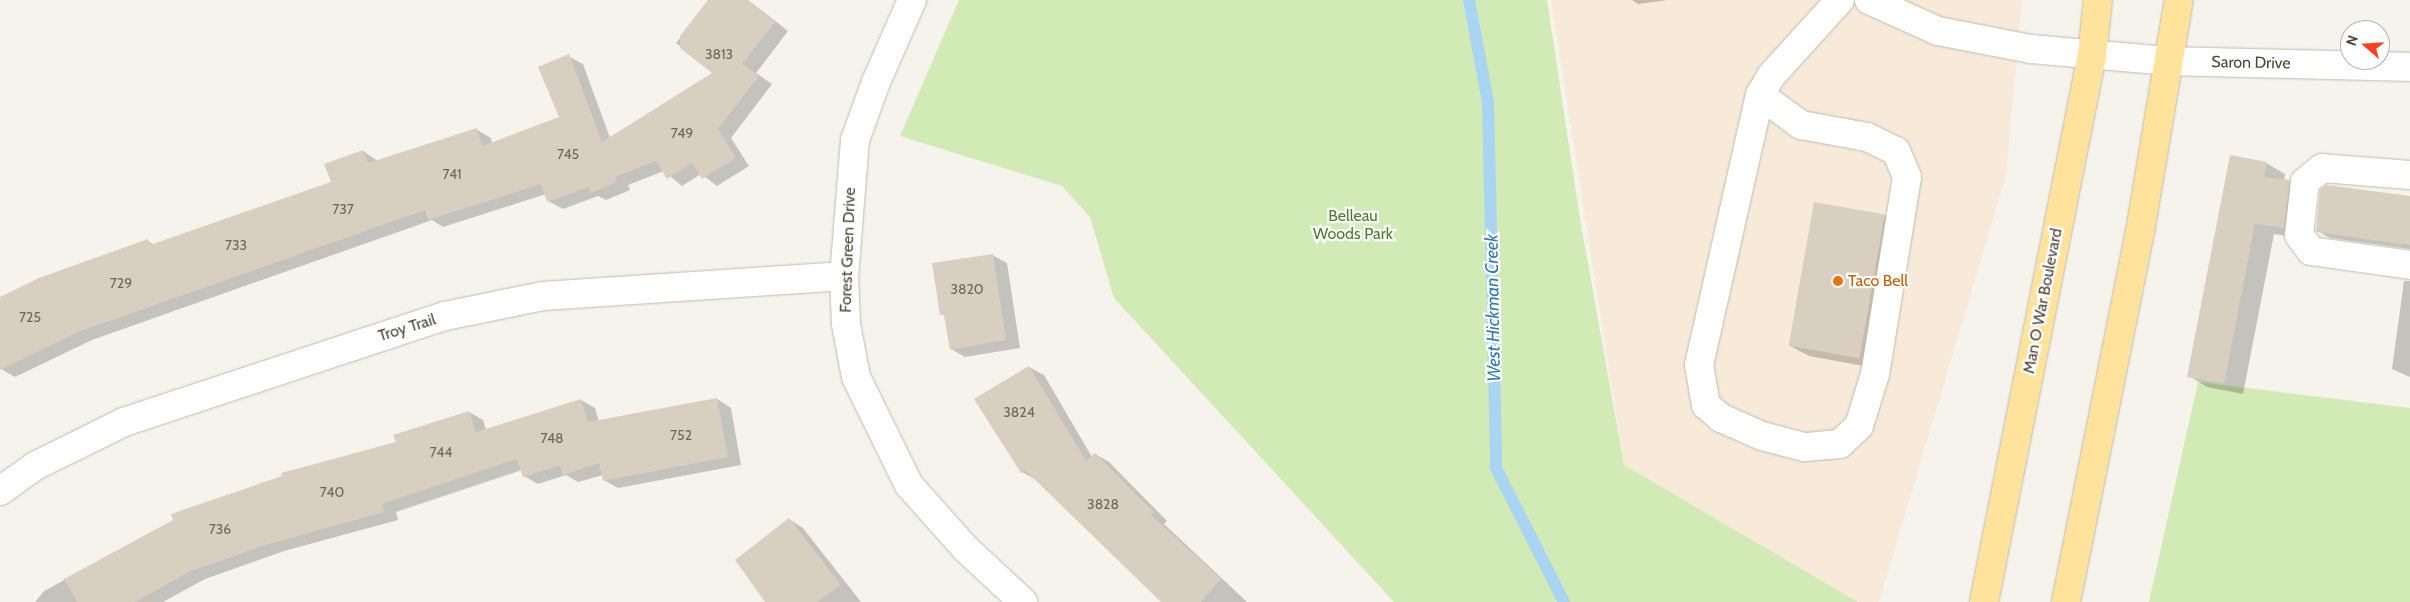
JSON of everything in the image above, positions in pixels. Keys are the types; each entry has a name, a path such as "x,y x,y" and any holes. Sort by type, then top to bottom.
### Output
{"main road":[{"name":"Man O War Boulevard","path":"1984,602 2092,55 2098,0"},
{"path":"2066,602 2140,232 2179,0"}],"street":[{"name":"Forest Green Drive","path":"912,0 876,82 856,140 844,276 846,324 856,377 909,486 966,549 1023,602"},
{"path":"1760,95 1801,125 1867,137 1896,151 1907,176 1875,374 1859,426 1840,444 1804,447 1762,436 1721,418 1706,405 1699,365 1760,95 1771,76 1840,0"},
{"name":"Saron Drive","path":"1869,0 1938,31 2015,47 2169,62 2410,67"},
{"path":"2410,175 2322,168 2305,182 2299,235 2311,251 2410,265"},
{"name":"Troy Trail","path":"0,491 35,466 124,422 445,316 543,296 844,276"}],"shaded area":[{"path":"1551,0 2022,0 2006,175 1879,602 1858,602 1624,465"}],"green space":[{"name":"Belleau Woods Park","path":"959,0 1547,0 1580,219 1624,465 1858,602 1394,602 1114,298 1090,217 1062,186 900,136"},
{"path":"2198,382 2410,408 2410,602 2149,602"}],"building":[{"path":"708,0 747,0 775,22 742,64 759,76 718,129 736,158 702,179 692,163 667,179 656,161 615,177 617,182 591,193 588,187 547,202 541,184 428,220 425,210 78,332 0,370 0,297 39,278 148,239 150,245 331,182 324,164 363,150 368,163 477,128 482,146 559,117 538,67 569,54 602,142 712,73 680,48 680,36"},
{"path":"2230,155 2267,162 2264,177 2290,180 2284,228 2255,224 2224,384 2187,377"},
{"path":"2326,185 2410,196 2410,245 2316,232 2320,190"},
{"name":"Taco Bell","path":"1814,202 1885,215 1860,358 1789,346"},
{"path":"993,254 1006,340 950,350 944,315 940,315 932,263"},
{"path":"1029,366 1086,461 1095,453 1154,512 1151,515 1221,579 1201,602 1161,602 1025,470 1021,473 974,399"},
{"path":"717,398 728,457 603,481 599,463 563,475 560,465 523,477 517,459 382,504 384,512 269,544 191,571 135,602 77,602 64,579 173,520 171,514 282,476 281,473 396,442 393,435 469,411 476,432 581,399 588,422"},
{"path":"789,518 841,585 817,602 765,602 735,560"}],"waterway":[{"name":"West Hickman Creek","path":"1469,0 1488,103 1496,468 1564,602"}],"place":[{"name":"Taco Bell","path":"1838,281"}]}
